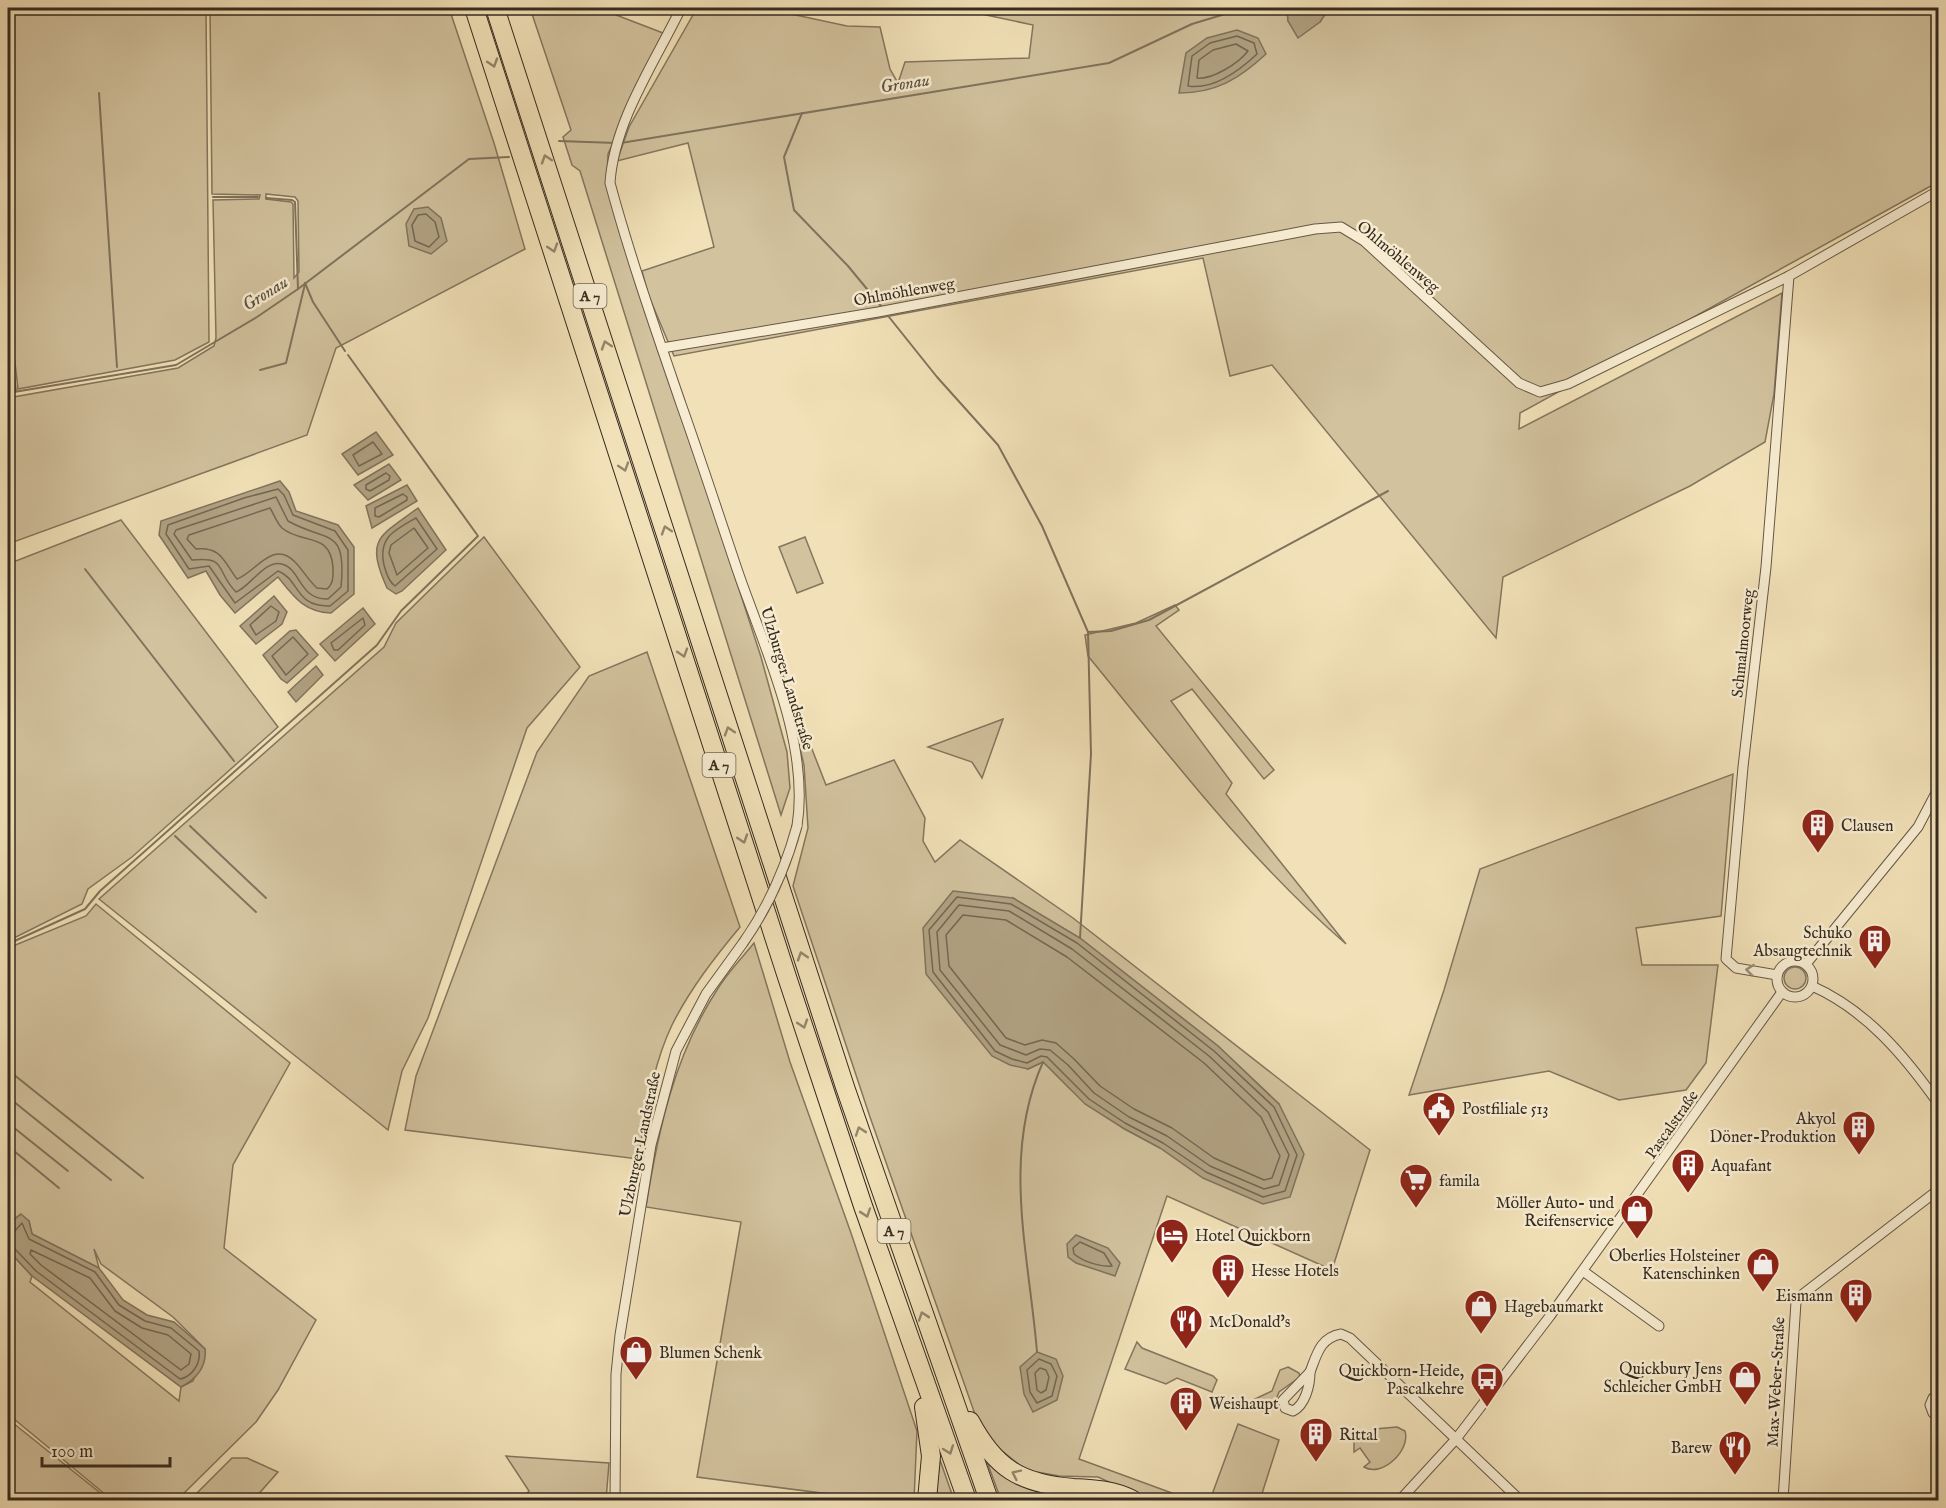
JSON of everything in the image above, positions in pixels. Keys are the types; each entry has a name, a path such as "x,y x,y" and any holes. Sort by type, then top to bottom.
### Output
{"highway":[{"name":"A 7","path":"474,8 784,966 915,1355 968,1500"},
{"name":"A 7","path":"495,8 845,1087 942,1371 989,1500"},
{"path":"915,1355 915,1373 927,1421 931,1456 927,1500"},
{"path":"942,1371 981,1441 1006,1469 1042,1484 1106,1491 1133,1500"}],"street":[{"name":"Ulzburger Landstraße","path":"615,1500 616,1384 620,1335 651,1145 676,1051 706,994 763,914 780,881 797,826 800,801 798,766 789,723 662,348 610,183 612,156 621,131 681,8"},
{"name":"Ohlmöhlenweg","path":"662,348 878,312 1316,229 1341,227 1364,241 1520,383 1540,392 1568,384 1789,276 1938,191"},
{"name":"Schmalmoorweg","path":"1777,975 1736,968 1726,959 1743,767 1766,567 1789,276"},
{"path":"1806,964 1918,827 1938,789"},
{"path":"1799,961 1806,964 1813,975 1812,986 1805,994 1792,997 1782,992 1777,983 1777,975 1788,962 1799,961"},
{"path":"1812,986 1868,1020 1893,1046 1938,1103"},
{"name":"Pascalstraße","path":"1400,1500 1456,1439 1583,1271 1782,992"},
{"name":"Max-Weber-Straße","path":"1783,1500 1796,1302 1803,1294 1938,1190"},
{"path":"1583,1271 1659,1326"},
{"path":"1310,1372 1321,1344 1332,1336 1341,1334 1350,1338 1520,1500"},
{"path":"1938,1395 1933,1398 1930,1405 1933,1413 1938,1416"}],"shaded area":[{"path":"8,8 206,8 209,342 175,360 18,389 8,302"},
{"path":"210,8 449,8 494,143 525,249 336,348 307,435 8,544 8,398 178,368 214,346 216,338 213,200 259,199 260,195 212,194","holes":["266,194 295,197 298,201 299,272 294,278 293,204 266,199"]},
{"path":"530,8 598,8 663,33 608,154 607,182 761,657 787,752 790,788 781,815 580,171 572,165 563,137 571,130"},
{"path":"697,8 763,8 847,26 880,27 890,69 898,83 905,62 1029,58 1033,25 953,8 1287,8 1288,21 1320,22 1329,8 1938,8 1938,182 1520,413 1519,429 1782,293 1774,394 1765,442 1690,486 1503,577 1496,638 1272,365 1230,376 1203,258 674,356 648,294 642,271 714,247 688,143 617,161 629,127"},
{"path":"121,520 278,727 132,857 88,889 82,904 8,941 8,564"},
{"path":"484,537 580,667 527,728 428,1018 402,1071 388,1130 99,899 384,647 396,623"},
{"path":"805,537 823,583 797,593 779,547"},
{"path":"1175,605 1179,610 1156,626 1274,770 1264,779 1192,689 1171,701 1232,783 1226,794 1346,944 1310,912 1243,842 1088,656 1085,635 1136,623"},
{"path":"647,652 740,927 703,974 672,1025 659,1057 638,1159 405,1130 416,1076 537,752 589,676"},
{"path":"781,670 826,785 894,760 925,818 923,841 935,862 960,840 1073,918 1370,1150 1332,1270 1167,1196 1079,1459 1191,1500 1148,1500 1098,1477 1059,1476 1026,1470 996,1446 977,1420 870,1117 793,886 808,828 804,765","holes":["1013,898 1080,938 1218,1046 1279,1104 1160,1148 1123,1128 1043,1062 1028,1069"]},
{"path":"1003,719 982,778 972,762 928,747"},
{"path":"1733,774 1721,916 1636,928 1642,965 1718,965 1706,1063 1686,1090 1619,1100 1549,1071 1409,1095 1444,990 1480,869"},
{"path":"96,904 290,1063 233,1165 224,1248 316,1320 278,1390 256,1422 177,1500 112,1500 8,1414 8,1250 32,1276 30,1282 179,1401 181,1387 193,1381 205,1349 173,1317 101,1264 94,1249 99,1268 32,1234 29,1221 14,1218 8,1230 8,948 86,916"},
{"path":"754,943 790,1062 851,1233 917,1431 914,1500 860,1500 860,1498 697,1477 741,1222 646,1207 662,1122 689,1041 721,984"},
{"path":"1795,967 1803,970 1806,978 1803,986 1795,989 1787,986 1784,978 1787,970"},
{"path":"1137,1342 1142,1348 1213,1376 1217,1380 1212,1392 1177,1378 1166,1384 1125,1369"},
{"path":"1288,1367 1299,1373 1300,1377 1279,1392 1272,1410 1265,1412 1255,1408 1253,1400 1272,1391 1280,1370"},
{"path":"8,1419 109,1500 8,1500"},
{"path":"1238,1424 1279,1440 1260,1500 1210,1500"},
{"path":"1397,1427 1405,1431 1406,1438 1399,1454 1379,1469 1364,1467 1370,1462 1360,1448 1354,1452 1354,1439 1374,1429"},
{"path":"506,1456 609,1463 606,1500 521,1500 529,1491"},
{"path":"232,1458 247,1458 278,1472 255,1498 190,1500"},
{"path":"986,1459 1109,1499 1001,1500"},
{"path":"940,1460 954,1500 935,1500"}],"water":[{"path":"1287,8 1329,8 1320,22 1298,38 1288,21"},
{"path":"1237,30 1258,38 1266,54 1246,71 1226,83 1204,90 1179,93 1186,53 1207,38"},
{"path":"428,207 441,218 447,241 431,254 409,246 406,224 414,209"},
{"path":"376,432 393,455 358,475 342,454"},
{"path":"389,464 401,480 368,500 354,485"},
{"path":"280,481 289,492 296,511 338,525 354,547 354,594 331,613 314,610 300,602 278,577 235,613 220,595 206,571 188,578 159,535 161,521"},
{"path":"407,485 417,501 372,528 366,506"},
{"path":"418,508 446,550 396,594 387,588 380,571 377,548 385,533"},
{"path":"274,596 287,612 282,624 256,644 240,626"},
{"path":"363,608 375,624 335,661 320,644"},
{"path":"296,630 318,655 287,683 281,679 263,655 290,631"},
{"path":"316,666 323,675 296,702 288,692"},
{"path":"953,891 1013,898 1080,938 1218,1046 1279,1104 1304,1154 1290,1197 1263,1204 1203,1178 1160,1148 1085,1104 1043,1062 1028,1069 1010,1065 992,1056 926,974 923,928"},
{"path":"21,1214 29,1221 32,1234 99,1268 123,1300 147,1315 174,1322 205,1349 202,1367 196,1376 181,1387 32,1276 8,1250 9,1230 13,1221"},
{"path":"1076,1235 1108,1248 1120,1263 1115,1276 1076,1263 1068,1257 1067,1244"},
{"path":"1037,1352 1056,1359 1063,1376 1057,1400 1033,1412 1024,1394 1020,1367"}],"waterway":[{"name":"Gronau","path":"621,143 1109,63 1192,24 1245,8"},
{"path":"99,93 117,367"},
{"path":"802,113 784,157 794,210 848,266 881,306"},
{"name":"Gronau","path":"559,141 616,143"},
{"name":"Gronau","path":"8,393 176,365 257,317 298,289 469,159 509,157"},
{"path":"213,197 258,197"},
{"path":"266,198 295,202 298,289"},
{"path":"305,283 313,302 345,351"},
{"path":"260,370 286,363 305,284"},
{"path":"889,317 937,377 998,445 1042,526 1088,632 1091,754 1080,938"},
{"path":"8,322 16,391"},
{"path":"8,944 85,909 100,891 377,645 401,611 478,536 348,355"},
{"path":"1088,632 1111,631 1149,620 1388,491"},
{"path":"85,569 234,761"},
{"path":"190,826 266,898"},
{"path":"175,836 256,912"},
{"path":"1037,1352 1024,1242 1021,1169 1023,1133 1030,1097 1043,1062"},
{"path":"8,1070 143,1178"},
{"path":"8,1097 111,1180"},
{"path":"8,1123 68,1171"},
{"path":"8,1146 59,1188"}],"place":[{"name":"Clausen","path":"1818,854"},
{"name":"Schuko Absaugtechnik","path":"1875,970"},
{"name":"Postfiliale 513","path":"1439,1137"},
{"name":"Akyol Döner-Produktion","path":"1859,1156"},
{"name":"Aquafant","path":"1688,1194"},
{"name":"famila","path":"1416,1209"},
{"name":"Möller Auto- und Reifenservice","path":"1637,1240"},
{"name":"Hotel Quickborn","path":"1172,1264"},
{"name":"Oberlies Holsteiner Katenschinken","path":"1763,1293"},
{"name":"Hesse Hotels","path":"1228,1299"},
{"name":"Eismann","path":"1856,1324"},
{"name":"Hagebaumarkt","path":"1481,1335"},
{"name":"McDonald's","path":"1186,1350"},
{"name":"Blumen Schenk","path":"636,1381"},
{"name":"Quickbury Jens Schleicher GmbH","path":"1745,1406"},
{"name":"Quickborn-Heide, Pascalkehre","path":"1487,1408"},
{"name":"Weishaupt","path":"1186,1432"},
{"name":"Rittal","path":"1316,1463"},
{"name":"Barew","path":"1735,1476"}]}
